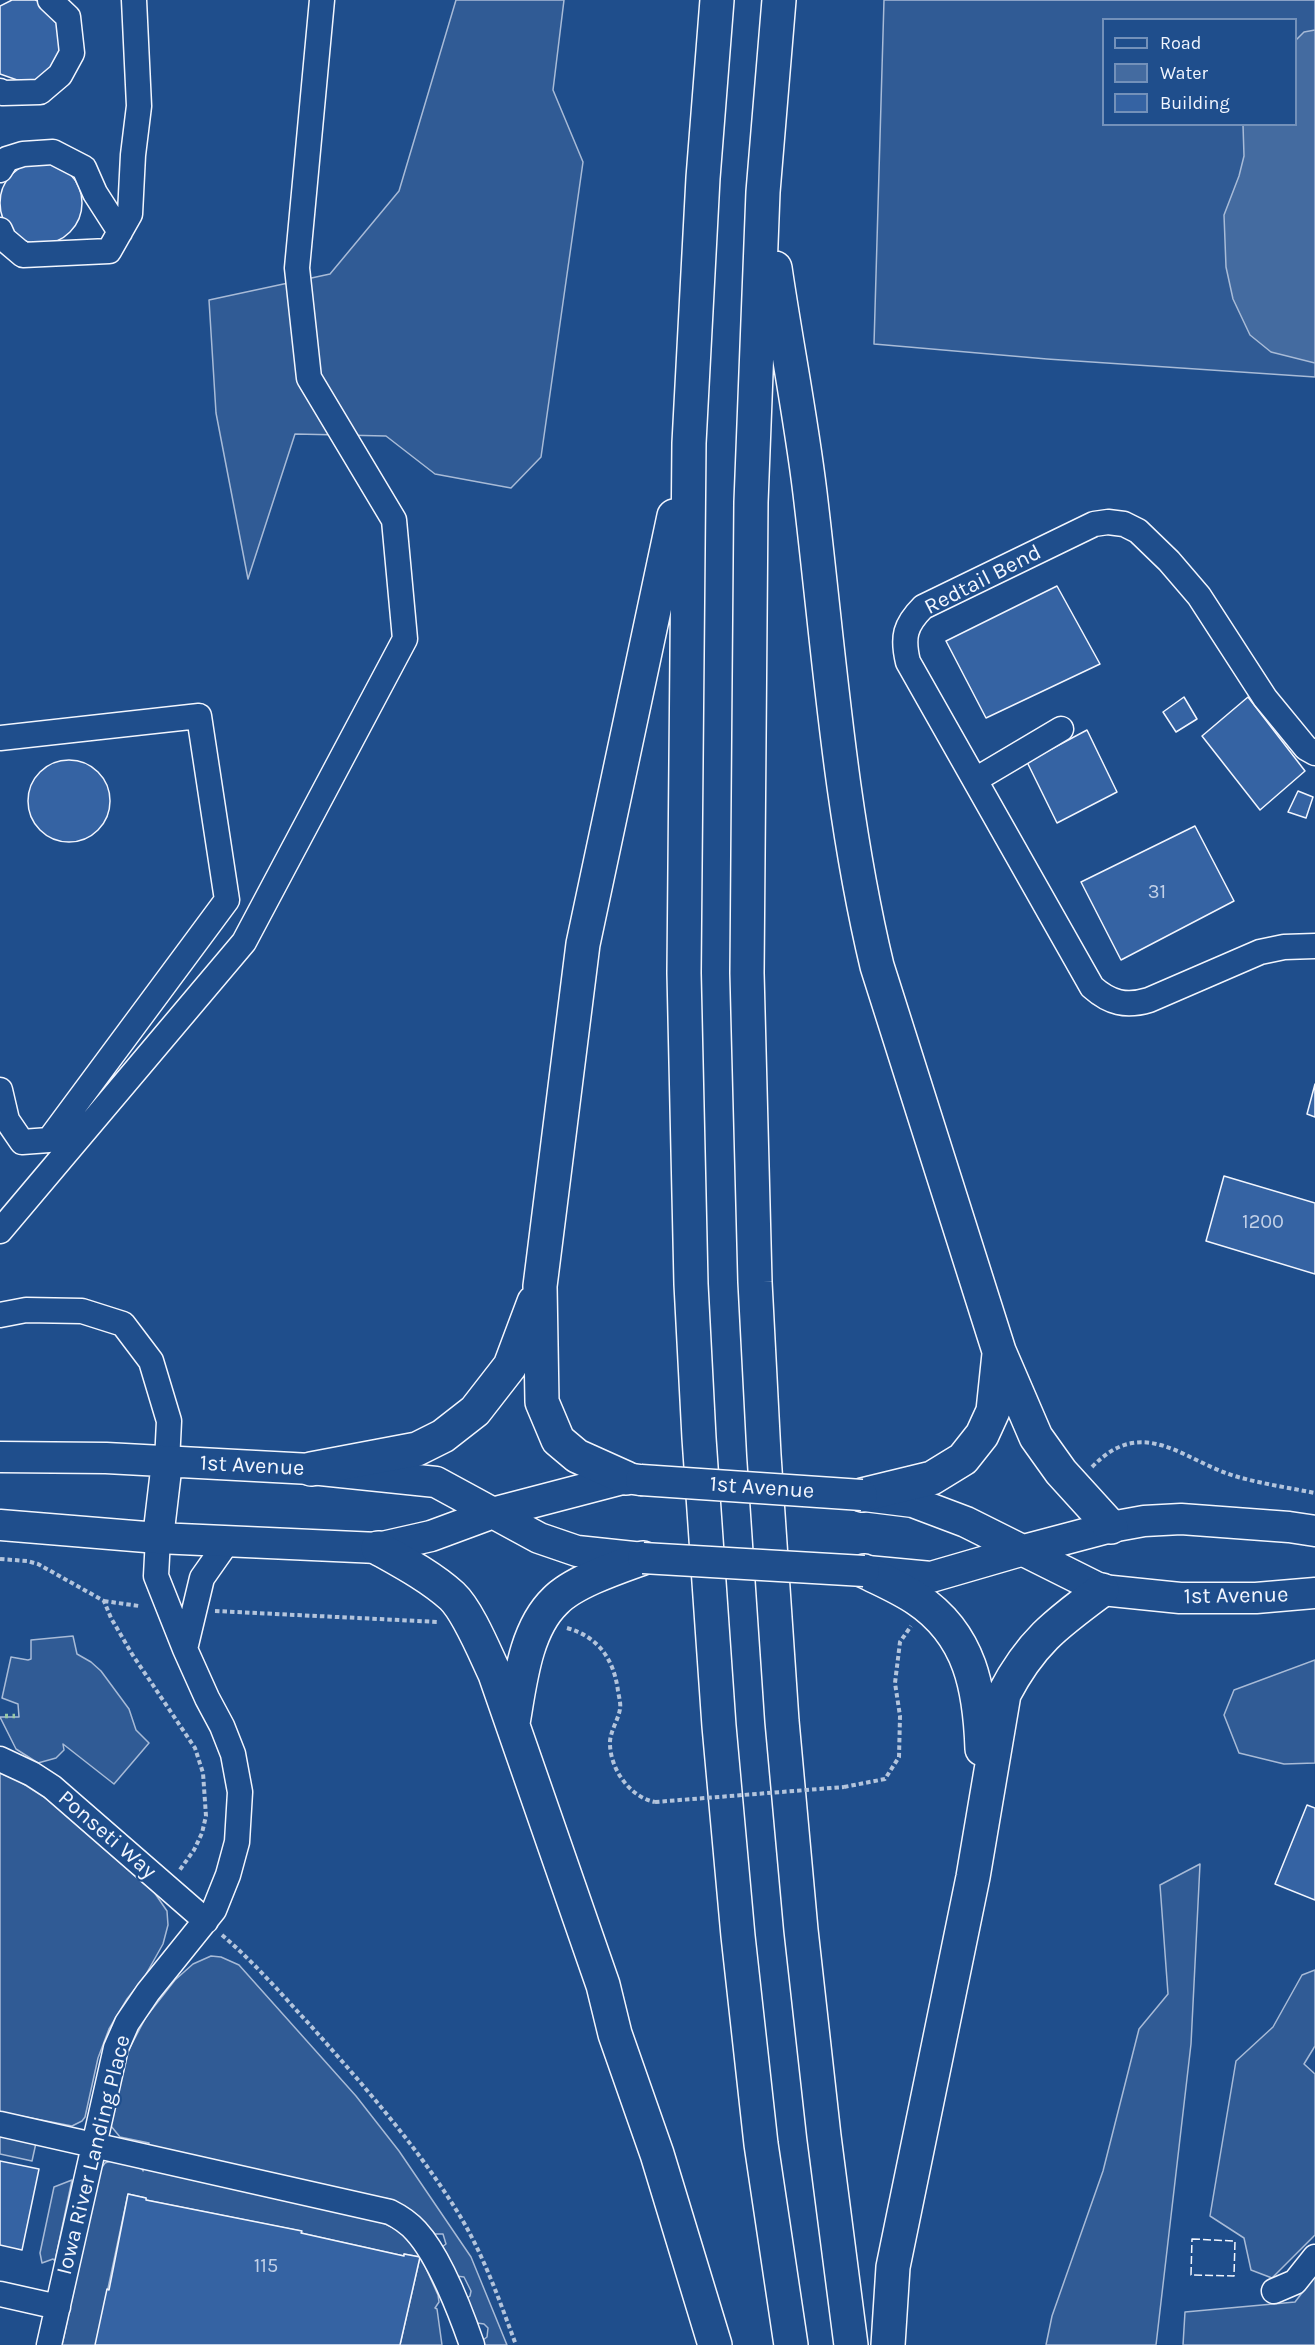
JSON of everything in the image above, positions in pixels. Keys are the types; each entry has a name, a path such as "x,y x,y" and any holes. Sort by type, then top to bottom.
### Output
{"highway":[{"path":"717,0 703,178 689,443 684,973 691,1284 719,1726 738,1936 760,2144 790,2345"},
{"path":"779,0 763,192 751,502 747,961 755,1282 764,1455 801,1930 824,2136 851,2345"},
{"path":"763,192 809,491 834,712 862,904 891,1011 999,1351 1036,1437 1061,1472 1111,1527"},
{"path":"633,1479 577,1456 558,1440 542,1402 540,1286 583,944 689,443"},
{"path":"310,1469 417,1449 443,1436 475,1411 510,1366 540,1286"},
{"path":"862,1495 932,1478 963,1459 982,1435 993,1411 999,1351"},
{"path":"378,1548 415,1569 454,1597 477,1635 495,1674 603,1984 615,2034 657,2154 715,2345"},
{"path":"513,1725 524,1656 542,1619 555,1600 592,1578 643,1558"},
{"path":"864,1571 917,1599 942,1620 959,1640 973,1676 981,1713 984,1811"},
{"path":"888,2345 893,2267 973,1877 1004,1694 1017,1669 1038,1641 1102,1590"}],"main road":[{"name":"1st Avenue","path":"0,1457 105,1458 310,1469 436,1482 496,1512 539,1538 577,1551 643,1558 931,1577 1023,1550 1111,1527 1144,1521 1181,1519 1315,1531"},
{"path":"158,1538 167,1462"},
{"name":"1st Avenue","path":"0,1525 158,1538 378,1548 431,1536 496,1512 633,1479 862,1495 913,1502 966,1522 1102,1590 1191,1598 1256,1598 1315,1593"}],"street":[{"path":"0,91 3,93 40,92 60,75 72,52 68,17 50,0"},
{"path":"0,230 4,239 23,255 109,251 130,214 133,155 139,106 134,0"},
{"path":"0,1231 244,942 405,639 394,520 309,378 297,268 322,0"},
{"path":"0,170 7,159 23,154 53,152 84,168 95,193 120,232"},
{"name":"Redtail Bend","path":"1315,753 1306,748 1265,698 1199,596 1169,561 1138,531 1124,524 1108,522 1094,524 923,607 912,618 906,631 904,647 908,662 1092,987 1104,998 1120,1004 1135,1004 1260,952 1284,947 1315,946"},
{"path":"0,738 200,716 227,900 49,1140 22,1142 7,1120 0,1090"},
{"path":"975,780 1061,729"},
{"path":"0,1315 26,1310 82,1311 123,1324 151,1361 169,1421 167,1462"},
{"name":"Iowa River Landing Place","path":"49,2345 116,2048 127,2023 172,1960 206,1921 220,1898 237,1842 240,1792 233,1754 185,1649 156,1576 158,1538"},
{"path":"185,1649 202,1578 228,1541"},
{"name":"Ponseti Way","path":"0,1759 32,1774 52,1787 206,1921"},
{"path":"0,2124 390,2212 405,2220 427,2244 472,2345"},
{"path":"1274,2291 1295,2282 1315,2257"},
{"path":"0,2294 58,2307"}],"path":[{"path":"1088,1472 1104,1455 1132,1442 1160,1443 1238,1477 1315,1492"},
{"path":"0,1559 38,1564 104,1601 139,1606"},
{"path":"104,1601 132,1654 195,1748 203,1773 206,1816 202,1833 194,1850"},
{"path":"209,1611 446,1623"},
{"path":"564,1627 582,1632 603,1649 616,1673 620,1707 610,1743 614,1763 628,1788 642,1800 655,1802 844,1787 885,1779 899,1757 900,1716 895,1683 900,1642 915,1621"},
{"path":"206,1921 247,1956 368,2091 415,2151 460,2217 495,2289 516,2345"}],"shaded area":[{"path":"456,0 564,0 553,90 583,162 541,457 511,488 435,474 386,436 295,434 248,579 216,413 209,300 330,274 399,191"},
{"path":"884,0 1315,0 1315,377 1047,359 874,344"},
{"path":"73,1636 77,1654 101,1671 129,1709 136,1730 149,1743 114,1784 63,1744 64,1750 56,1758 38,1763 16,1749 0,1717 19,1717 18,1704 2,1698 11,1657 31,1659 31,1640"},
{"path":"1315,1660 1315,1763 1284,1764 1239,1753 1224,1715 1234,1690"},
{"path":"0,1773 19,1781 47,1799 154,1892 167,1911 168,1925 163,1944 145,1976 127,1999 109,2029 98,2058 85,2117 72,2126 0,2112"},
{"path":"1200,1864 1191,2044 1156,2345 1046,2345 1052,2316 1103,2171 1139,2029 1168,1994 1160,1885"},
{"path":"211,1956 221,1957 239,1965 356,2096 399,2151 471,2257 507,2345 485,2345 483,2340 487,2337 488,2328 484,2324 477,2323 466,2299 470,2296 471,2291 464,2277 456,2276 442,2247 446,2244 443,2234 435,2234 413,2213 390,2199 383,2198 379,2221 400,2231 420,2255 438,2295 439,2302 435,2308 442,2345 400,2345 420,2257 404,2254 404,2256 301,2233 301,2231 146,2200 146,2198 128,2194 96,2345 62,2345 100,2170 105,2163 113,2160 141,2167 143,2171 149,2143 120,2137 111,2126 126,2055 146,2017 175,1980 193,1964"},
{"path":"1315,1970 1315,2046 1304,2064 1315,2074 1315,2235 1272,2278 1251,2270 1244,2238 1210,2216 1236,2061 1273,2027 1302,1975"},
{"path":"0,2135 36,2143 32,2161 0,2154"},
{"path":"72,2180 55,2261 53,2259 42,2263 40,2253 54,2187"},
{"path":"1315,2276 1315,2345 1183,2345 1185,2312 1295,2302"}],"water":[{"path":"1315,30 1315,363 1271,352 1250,335 1233,299 1226,267 1224,215 1244,156 1243,126 1297,126 1297,39 1304,32"}],"building":[{"path":"12,0 35,0 44,3 55,12 63,53 46,75 33,81 20,81 0,74 0,6"},
{"path":"41,162 57,165 70,174 79,187 82,203 79,219 70,232 57,241 41,244 25,241 12,232 3,219 0,203 3,187 12,174 25,165"},
{"path":"1057,586 1100,664 986,718 946,641"},
{"path":"1184,697 1197,719 1176,732 1163,712"},
{"path":"1248,697 1305,771 1260,810 1202,736"},
{"path":"1087,730 1117,792 1057,823 1027,762"},
{"path":"61,760 77,760 92,767 103,778 110,793 107,817 98,830 77,842 61,842 46,835 35,824 28,809 28,793 35,778 46,767"},
{"path":"1298,791 1313,797 1306,818 1288,812"},
{"path":"1195,826 1234,901 1121,960 1081,882"},
{"path":"1315,1084 1315,1117 1307,1114"},
{"path":"1224,1176 1315,1203 1315,1274 1206,1241"},
{"path":"1307,1805 1315,1808 1315,1900 1275,1884"},
{"path":"0,2161 39,2169 22,2250 0,2245"},
{"path":"128,2194 146,2198 146,2200 302,2231 301,2233 404,2256 404,2254 420,2257 400,2345 95,2345 107,2289 109,2290"}],"hedge":[{"path":"5,1716 15,1716"}],"fence":[{"path":"1192,2239 1235,2241 1234,2276 1191,2275 1192,2239"}]}
